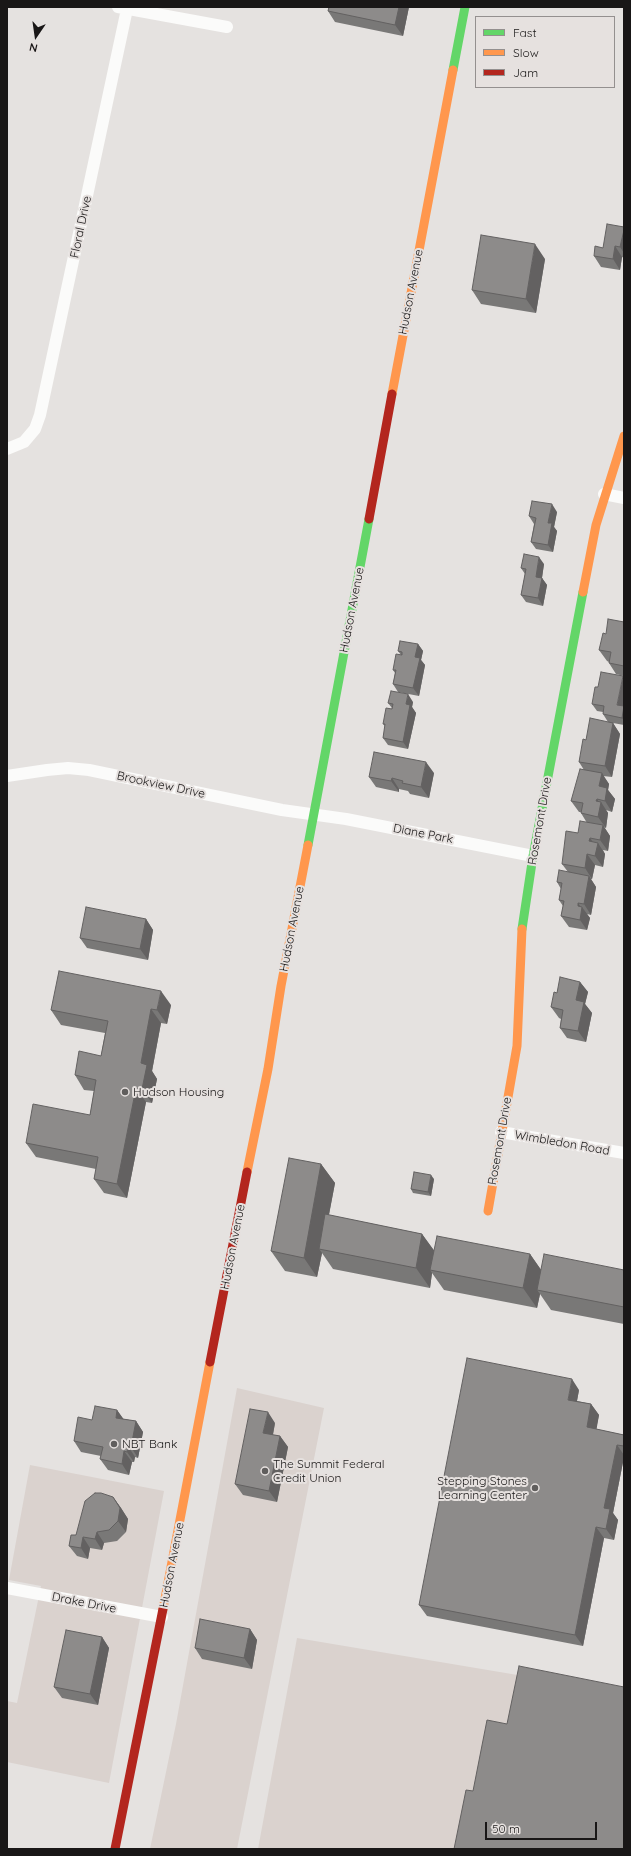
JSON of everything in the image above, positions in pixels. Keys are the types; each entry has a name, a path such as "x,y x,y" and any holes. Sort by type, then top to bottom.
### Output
{"main road":[{"name":"Hudson Avenue","path":"115,1849 144,1694 162,1617 198,1421 267,1077 281,986 465,7"},
{"name":"Rosemont Drive","path":"488,1211 517,1046 521,938 533,856 596,525 604,494 624,436"}],"street":[{"path":"123,8 227,27"},
{"name":"Floral Drive","path":"7,449 24,442 35,429 44,399 123,8"},
{"path":"604,494 624,498"},
{"name":"Brookview Drive","path":"7,776 68,768 89,770 313,815"},
{"name":"Diane Park","path":"313,815 346,819 533,856"},
{"name":"Wimbledon Road","path":"501,1132 624,1153"},
{"name":"Drake Drive","path":"7,1588 162,1617"}],"shaded area":[{"path":"237,1388 324,1408 237,1849 150,1849 176,1724"},
{"path":"30,1465 164,1491 109,1783 7,1762 7,1701 17,1703 41,1586 9,1580"},
{"path":"297,1638 613,1691 624,1849 258,1849"}],"building":[{"path":"329,7 399,7 395,25 328,11"},
{"path":"607,224 624,227 620,247 615,246 613,259 594,256 595,246 603,248"},
{"path":"481,235 535,244 526,299 472,290"},
{"path":"532,501 552,504 548,523 552,523 548,545 531,542 536,518 529,516"},
{"path":"524,554 539,557 536,577 542,578 538,598 521,595 526,569 521,568"},
{"path":"608,619 624,622 624,666 609,663 611,652 599,650 603,633 606,634"},
{"path":"400,641 418,644 415,657 420,658 413,688 393,684 396,670 393,670 396,654 402,655 402,652 398,651"},
{"path":"601,672 623,676 617,705 624,706 622,718 603,714 604,706 592,704 595,687 598,687"},
{"path":"391,691 408,694 406,704 410,705 403,742 383,738 385,724 383,724 386,708 392,709 393,704 388,703"},
{"path":"590,718 613,723 605,766 579,762 583,739 586,740"},
{"path":"374,752 426,762 421,787 402,783 403,781 392,778 391,781 369,777"},
{"path":"580,769 602,773 599,786 607,788 605,801 597,799 596,801 601,802 598,817 581,813 583,803 571,801"},
{"path":"580,821 603,825 600,840 590,838 589,841 598,843 595,856 587,854 585,868 562,864 566,831 578,833"},
{"path":"559,870 589,876 584,904 578,903 578,906 582,907 580,920 561,916 564,901 559,900 562,883 557,882"},
{"path":"86,907 146,919 140,949 80,938"},
{"name":"Hudson Housing","path":"59,971 161,991 157,1010 151,1009 141,1063 147,1065 142,1089 136,1088 117,1184 94,1179 98,1157 26,1143 33,1104 90,1115 96,1080 75,1075 79,1051 101,1056 108,1021 51,1010"},
{"path":"560,977 580,982 576,1000 584,1002 578,1031 560,1028 563,1010 551,1007 554,992 557,993"},
{"path":"289,1158 321,1164 304,1258 271,1251"},
{"path":"414,1172 431,1175 428,1192 411,1189"},
{"path":"325,1214 422,1234 416,1268 319,1249"},
{"path":"437,1236 530,1254 523,1288 430,1270"},
{"path":"544,1254 624,1270 624,1307 537,1290"},
{"name":"Stepping Stones Learning Center","path":"467,1358 572,1379 568,1400 591,1404 587,1427 624,1435 624,1446 617,1445 604,1508 610,1509 606,1529 596,1527 575,1635 419,1605"},
{"path":"95,1406 117,1410 116,1418 136,1421 131,1447 128,1446 127,1452 124,1451 122,1464 100,1459 103,1447 74,1441 78,1417 92,1420"},
{"name":"The Summit Federal Credit Union","path":"250,1409 268,1412 263,1433 280,1436 269,1491 235,1484"},
{"path":"95,1493 101,1493 113,1497 120,1508 118,1521 109,1530 97,1532 95,1539 83,1537 81,1548 69,1546 71,1535 76,1535 85,1501"},
{"path":"200,1619 250,1629 244,1658 195,1648"},
{"path":"66,1630 102,1637 90,1694 54,1687"},
{"path":"519,1666 624,1687 624,1849 454,1849 466,1790 473,1791 487,1720 507,1724"}],"traffic: fast":[{"path":"453,70 465,7"},
{"path":"308,845 369,519"},
{"path":"522,929 533,856 583,592"}],"traffic: slow":[{"path":"392,394 453,70"},
{"path":"583,592 596,525 624,436"},
{"path":"247,1172 268,1069 281,986 308,845"},
{"path":"488,1211 517,1046 522,929"},
{"path":"163,1609 210,1362"}],"traffic: jam":[{"path":"369,519 392,394"},
{"path":"210,1362 247,1172"},
{"path":"115,1849 163,1609"}],"place":[{"name":"Hudson Housing","path":"125,1092"},
{"name":"NBT Bank","path":"114,1444"},
{"name":"The Summit Federal Credit Union","path":"265,1471"},
{"name":"Stepping Stones Learning Center","path":"535,1488"}]}
